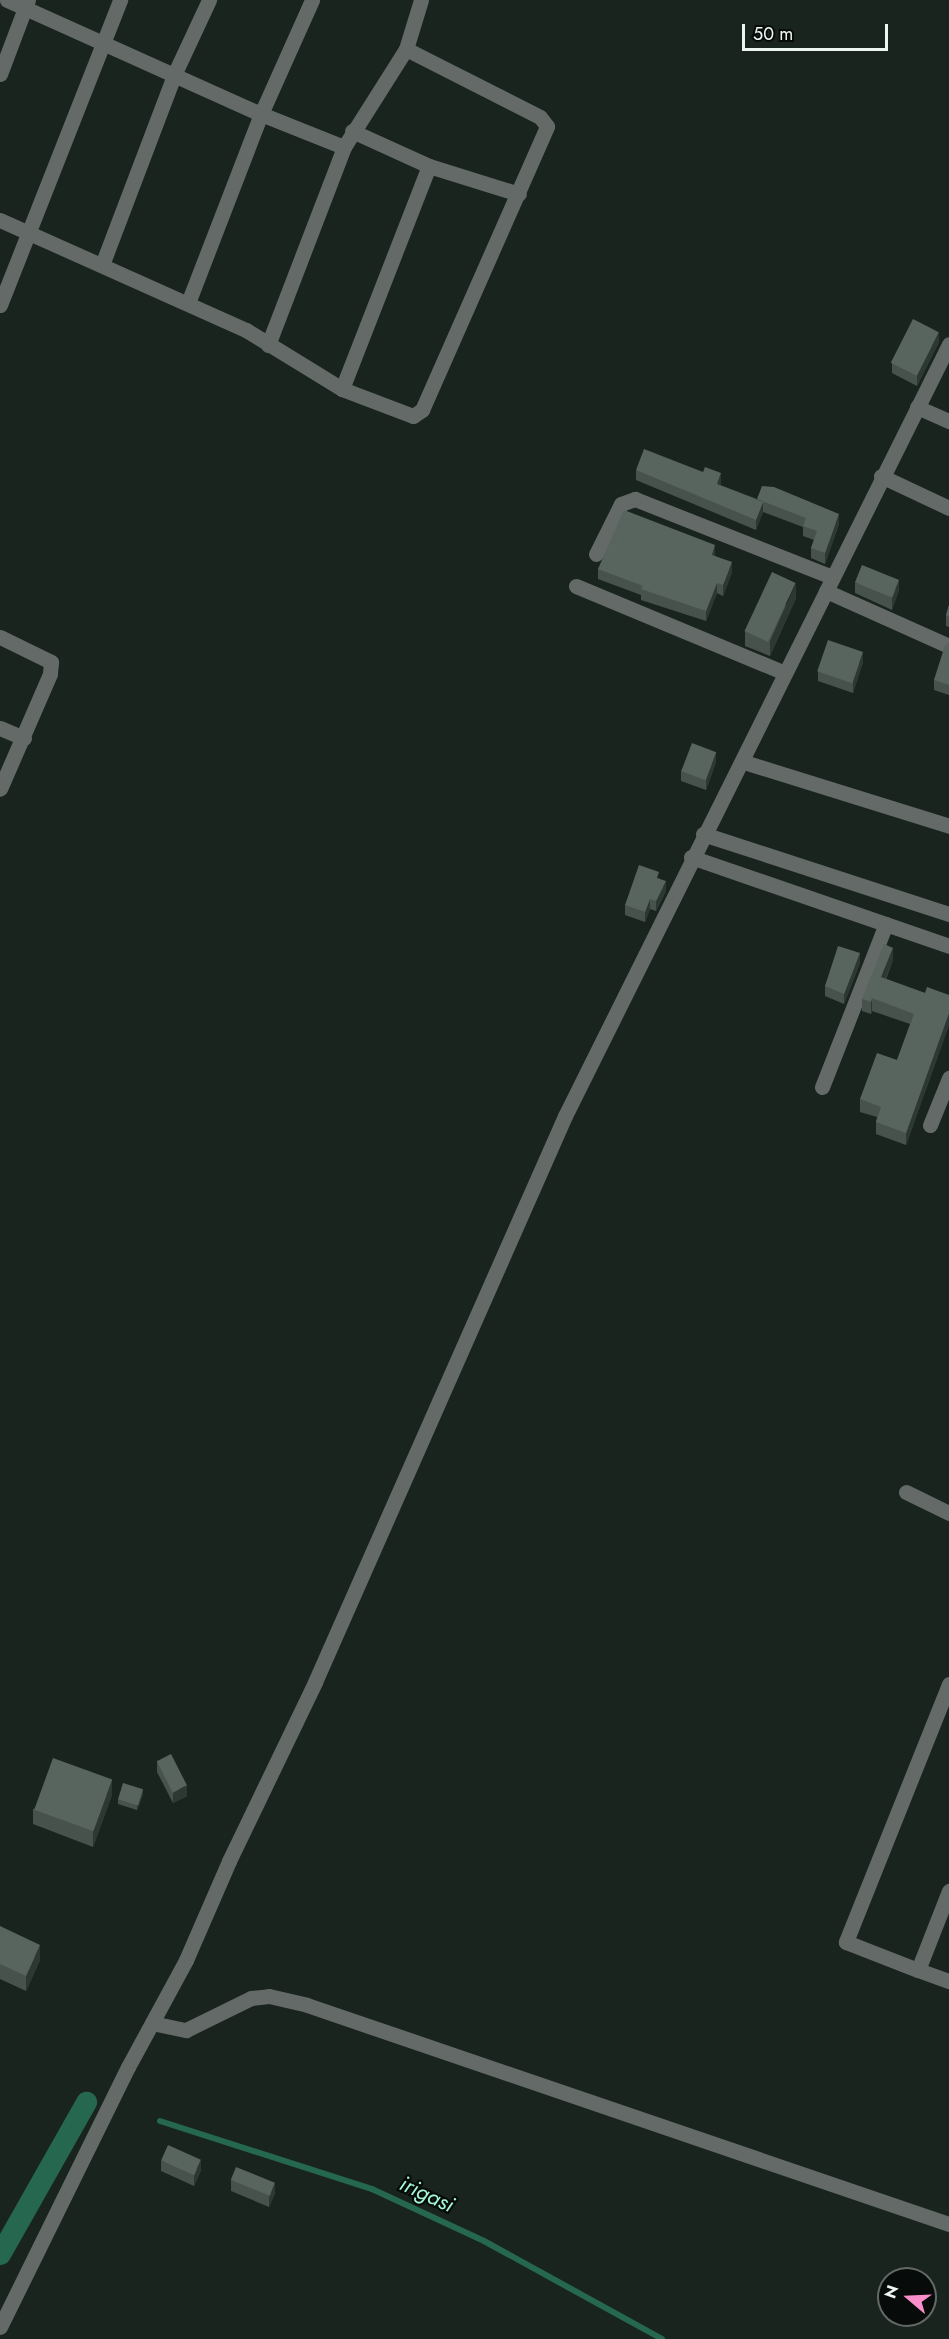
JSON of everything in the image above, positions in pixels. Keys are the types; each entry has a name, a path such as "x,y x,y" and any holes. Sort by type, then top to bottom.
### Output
{"street":[{"path":"7,0 27,4 101,42 174,75 261,114 344,147"},
{"path":"0,305 101,42 120,0"},
{"path":"102,265 174,75 209,0"},
{"path":"188,303 261,114 312,0"},
{"path":"268,345 344,147 406,49 421,0"},
{"path":"0,74 27,4"},
{"path":"0,220 246,330 342,389 402,415 413,416 422,410 547,126 540,117 406,49"},
{"path":"352,131 429,166 519,194"},
{"path":"342,389 429,166"},
{"path":"0,2327 152,2023 186,1960 229,1861 315,1682 565,1116 691,857 744,762 881,476 949,344"},
{"path":"917,407 949,421"},
{"path":"881,476 949,508"},
{"path":"596,554 621,504 635,499 829,584 949,646"},
{"path":"576,586 785,673"},
{"path":"0,637 51,662 51,674 0,789"},
{"path":"0,728 24,738"},
{"path":"744,762 949,826"},
{"path":"703,834 949,914"},
{"path":"691,857 949,946"},
{"path":"822,1087 886,924"},
{"path":"930,1125 949,1078"},
{"path":"906,1492 949,1513"},
{"path":"949,1684 846,1942 949,1981"},
{"path":"918,1970 949,1891"},
{"path":"152,2023 186,2030 251,1998 269,1996 307,2005 949,2223"}],"building":[{"path":"913,319 939,332 917,376 891,363"},
{"path":"644,449 703,472 705,467 721,473 717,484 763,502 756,520 636,470"},
{"path":"762,486 774,487 839,514 825,553 811,548 817,531 803,526 806,518 757,499"},
{"path":"624,510 715,545 712,555 732,562 723,585 717,583 706,611 641,589 643,586 598,569"},
{"path":"862,565 899,580 892,598 855,583"},
{"path":"772,572 796,583 768,642 745,631"},
{"path":"828,640 863,652 852,683 817,671"},
{"path":"949,643 949,685 934,680 945,645"},
{"path":"692,743 716,752 706,780 681,771"},
{"path":"639,865 659,872 657,878 666,881 656,901 650,899 645,912 625,905"},
{"path":"884,944 893,948 881,977 925,993 927,987 949,995 949,1013 906,1133 876,1122 881,1107 860,1099 877,1053 897,1060 914,1014 872,998 871,1002 862,999"},
{"path":"838,946 860,953 844,994 825,986"},
{"path":"171,1754 187,1785 173,1792 157,1761"},
{"path":"53,1758 112,1780 93,1831 34,1810"},
{"path":"123,1783 143,1789 138,1805 118,1799"},
{"path":"0,1926 40,1945 26,1976 0,1964"},
{"path":"168,2145 201,2160 194,2175 161,2161"},
{"path":"236,2167 275,2183 270,2196 231,2180"}],"waterway":[{"path":"0,2254 86,2102"},
{"name":"irigasi","path":"160,2121 372,2189 484,2241 662,2339"}]}
